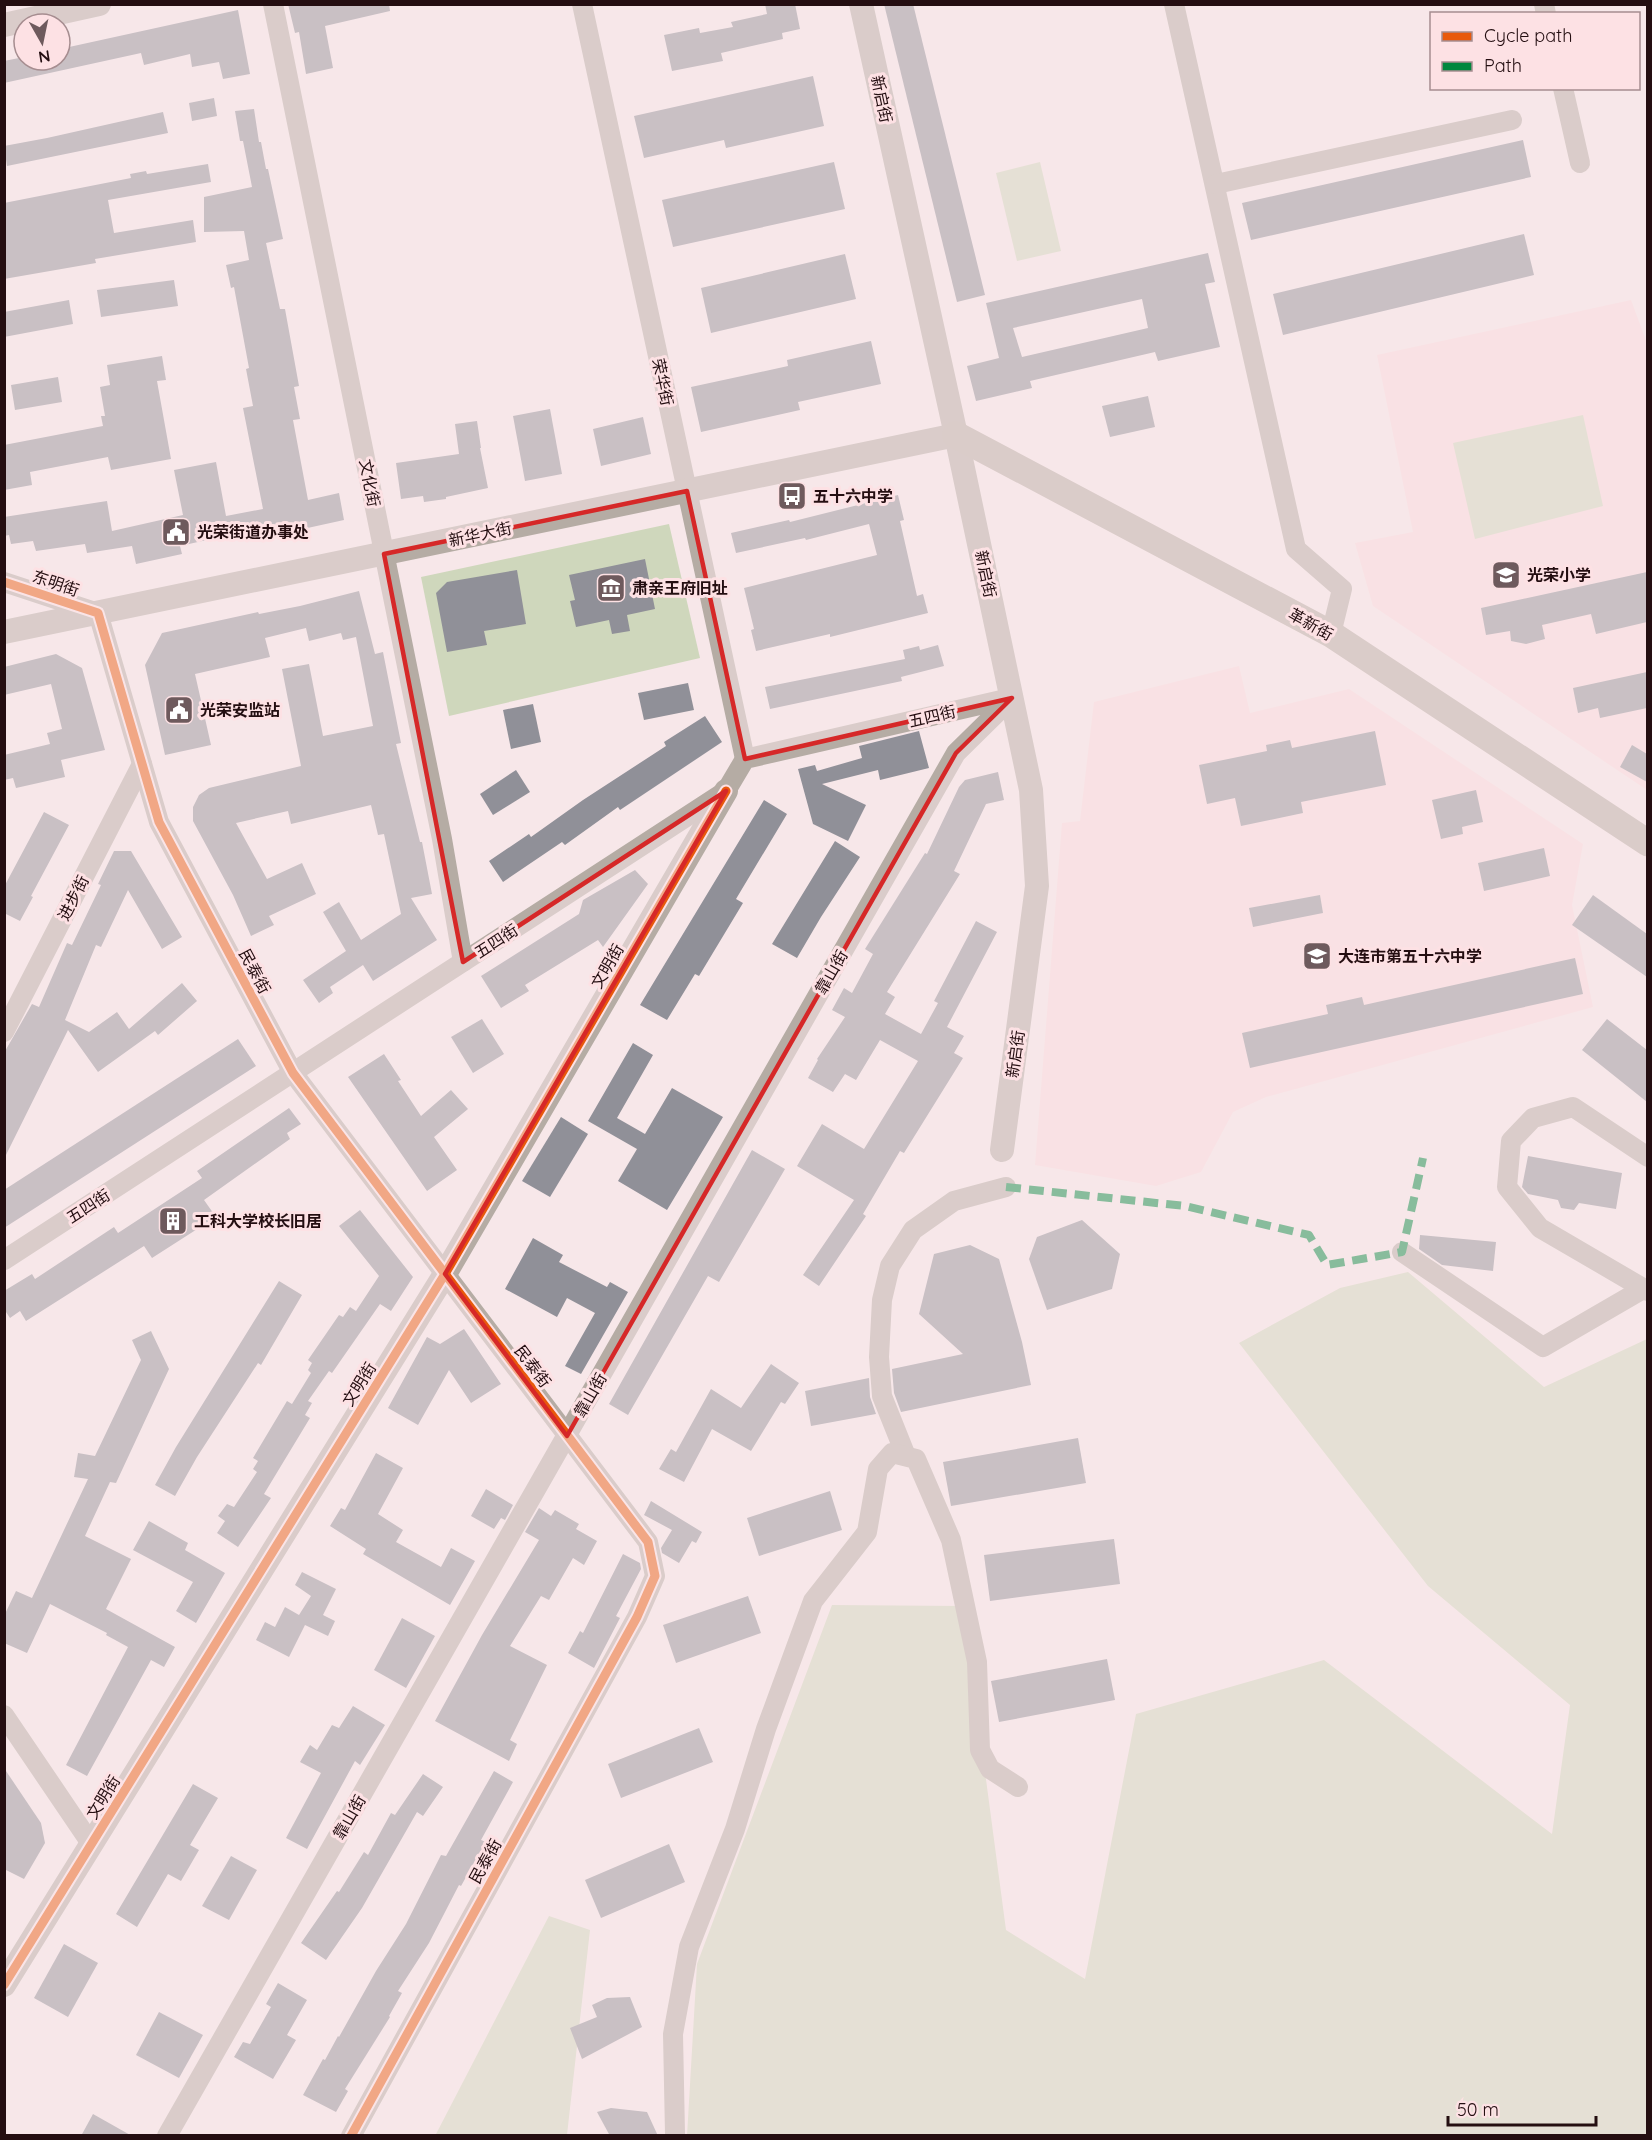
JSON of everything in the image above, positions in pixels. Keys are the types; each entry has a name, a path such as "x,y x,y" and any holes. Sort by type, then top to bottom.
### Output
{"main road":[{"name":"革新街","path":"956,435 1331,634 1647,843"}],"street":[{"path":"4,25 99,4"},
{"name":"文化街","path":"273,4 442,839 463,962"},
{"name":"荣华街","path":"582,4 745,759"},
{"name":"新启街","path":"861,4 1031,790 1037,886 1002,1150"},
{"path":"1174,4 1296,549 1342,589 1331,634"},
{"path":"1563,90 1580,163"},
{"path":"1215,184 1512,120"},
{"name":"新华大街","path":"4,632 956,435"},
{"name":"东明街","path":"4,582 98,613"},
{"name":"民泰街","path":"98,613 159,822 292,1073 648,1542 655,1576 637,1617 351,2136"},
{"name":"五四街","path":"4,1260 726,791 745,759 1012,698"},
{"name":"靠山街","path":"167,2136 956,753 1012,698"},
{"name":"进步街","path":"4,1032 142,764"},
{"name":"文明街","path":"4,1985 445,1274 726,791"},
{"path":"1645,1290 1540,1228 1507,1187 1511,1141 1533,1118 1573,1107 1647,1157"},
{"path":"906,1456 882,1396 879,1357 882,1300 890,1266 913,1230 954,1202 1006,1187"},
{"path":"1402,1252 1543,1347 1645,1290"},
{"path":"675,2134 673,2034 689,1947 735,1829 766,1729 813,1601 867,1532 878,1469 892,1453 916,1459 951,1540 977,1662 980,1750 990,1769 1018,1787"},
{"path":"4,1715 92,1845"}],"highlighted area":[{"path":"687,491 745,759 1012,698 956,753 567,1436 445,1274 726,791 463,962 384,554"}],"shaded area":[{"name":"光荣小学","path":"1631,300 1648,346 1647,790 1373,606 1355,543 1413,532 1377,355"},
{"name":"大连市第五十六中学","path":"1239,666 1250,713 1349,689 1583,844 1572,905 1593,1007 1266,1097 1233,1112 1201,1172 1156,1186 1035,1165 1062,823 1080,821 1094,702"}],"green space":[{"path":"1040,162 1061,251 1017,261 996,173"},
{"path":"1583,415 1603,506 1475,539 1453,443"},
{"path":"669,524 700,658 449,716 421,577"},
{"path":"1408,1272 1544,1387 1647,1339 1647,2135 687,2136 697,1964 832,1605 963,1606 1006,1930 1085,1979 1136,1714 1324,1660 1552,1834 1570,1705 1428,1586 1239,1343 1340,1288"},
{"path":"549,1916 590,1930 567,2135 435,2136"}],"building":[{"path":"288,4 389,4 390,11 325,26 333,68 306,74 299,32 295,33"},
{"path":"765,4 795,4 800,29 782,33 783,39 721,53 723,61 672,71 664,35 699,28 700,33 733,27 731,22 767,14"},
{"path":"884,4 913,4 985,295 957,302"},
{"path":"238,10 250,74 223,79 219,62 192,67 190,54 144,65 141,53 72,68 72,46"},
{"path":"12,59 12,72 54,72 4,83 4,61"},
{"path":"813,76 824,126 726,148 724,140 644,158 634,116"},
{"path":"214,98 217,116 192,121 189,103"},
{"path":"254,109 259,142 261,142 266,169 268,169 283,239 266,243 280,309 285,309 299,386 294,387 300,419 293,420 308,500 339,493 344,520 248,541 247,531 180,546 182,554 136,564 132,546 87,553 85,544 36,551 33,541 11,544 9,535 4,536 4,517 107,501 112,531 183,515 174,470 216,462 226,516 263,509 243,408 253,406 246,369 249,368 234,287 231,288 226,265 249,260 244,231 204,232 204,197 252,187 235,111"},
{"path":"163,112 168,133 7,166 4,146"},
{"path":"1523,140 1531,177 1251,240 1242,203"},
{"path":"834,162 845,209 673,247 662,200"},
{"path":"208,164 211,182 108,200 114,233 193,220 196,242 95,259 96,263 4,279 4,203 131,178 130,174 146,171 147,174"},
{"path":"1524,234 1534,275 1283,335 1273,294"},
{"path":"1208,253 1215,282 1205,284 1220,347 1158,361 1155,352 1030,381 1032,388 976,401 967,366 999,358 986,303","holes":["1142,299 1148,328 1022,357 1013,328"]},
{"path":"845,254 856,299 711,333 701,288"},
{"path":"174,280 178,306 101,317 97,290"},
{"path":"69,300 73,324 4,337 4,312"},
{"path":"871,341 881,384 798,402 800,410 701,432 691,387 788,366 787,360"},
{"path":"162,356 166,380 157,381 171,459 111,470 108,457 30,472 32,485 4,490 4,445 103,426 101,416 105,416 100,387 110,385 107,365"},
{"path":"58,377 62,402 15,410 11,385"},
{"path":"1148,396 1155,427 1110,437 1102,406"},
{"path":"550,409 562,474 525,481 513,416"},
{"path":"643,417 651,454 601,466 593,429"},
{"path":"477,421 488,488 424,502 423,496 401,499 396,463 459,454 455,424"},
{"path":"898,495 904,520 900,521 917,596 923,594 928,613 830,637 830,634 756,651 751,630 754,629 744,588 877,555 869,524 806,540 805,538 736,553 731,533 789,520 790,522"},
{"name":"肃亲王府旧址","path":"645,559 655,609 627,615 630,631 612,634 609,620 576,627 570,601 575,600 569,575"},
{"path":"517,570 526,624 484,631 487,645 447,652 436,593 447,582"},
{"path":"1647,572 1647,622 1596,634 1591,614 1542,625 1545,639 1526,644 1511,641 1510,631 1486,635 1481,608"},
{"path":"359,591 375,654 383,652 401,743 396,744 420,842 422,842 432,894 411,898 437,940 373,981 363,965 330,987 333,993 319,1003 303,980 346,951 323,912 339,902 361,940 401,914 384,834 378,835 371,805 291,824 288,811 236,823 267,879 302,863 316,894 269,916 274,925 251,936 233,895 193,821 193,807 199,795 209,788 301,766 282,669 309,664 323,736 373,726 356,637 343,640 341,633 309,641 306,628 265,638 270,657 195,674 211,745 165,755 145,665 162,633 258,612 259,614 300,606"},
{"path":"938,645 944,666 901,677 902,681 770,709 765,687 905,659 903,650 919,646 920,650"},
{"path":"56,654 82,668 105,750 61,760 65,777 16,788 13,778 4,780 4,755 50,744 47,733 62,729 51,684 4,695 4,667"},
{"path":"1647,672 1647,708 1600,718 1598,708 1578,713 1573,688"},
{"path":"688,683 694,710 644,720 638,693"},
{"path":"533,704 541,742 511,749 503,710"},
{"path":"705,716 722,742 620,810 618,807 565,845 562,842 503,882 489,861 529,834 531,837 666,746 664,742"},
{"path":"919,731 929,768 880,780 878,770 822,784 866,805 848,841 813,824 798,769 815,765 817,771 862,758 859,746"},
{"path":"1375,731 1386,785 1301,802 1303,813 1241,826 1235,798 1207,804 1199,765 1267,751 1266,745 1290,740 1292,748"},
{"path":"1632,745 1647,754 1647,782 1620,767"},
{"path":"516,770 530,792 493,815 480,794"},
{"path":"998,772 1004,800 986,804 954,871 960,874 887,992 895,997 885,1014 921,1034 938,1003 934,1001 976,921 997,932 947,1027 964,1036 954,1053 963,1058 904,1153 900,1151 863,1214 866,1216 819,1286 803,1275 854,1200 797,1166 822,1124 864,1149 918,1061 880,1040 856,1080 845,1074 833,1092 808,1078 817,1059 845,1017 832,1010 844,988 852,993 873,954 865,949 925,853 927,854 959,787 965,780"},
{"path":"1476,790 1483,822 1462,827 1463,834 1441,839 1432,800"},
{"path":"764,800 787,814 736,899 743,903 699,976 695,974 667,1020 640,1005"},
{"path":"44,812 69,825 20,921 4,913 4,887"},
{"path":"835,841 860,857 797,958 772,944"},
{"path":"1544,848 1550,876 1484,891 1478,863"},
{"path":"114,851 131,851 182,937 162,949 128,890 101,947 96,945 65,1020 89,1032 117,1012 129,1029 182,983 197,1001 158,1035 155,1031 98,1072 68,1030 4,1159 4,1053 32,1004 39,1007 67,943 72,945 101,885 98,884"},
{"path":"635,870 648,884 603,947 598,940 525,985 529,991 501,1008 481,976 579,914 583,900"},
{"path":"1320,895 1323,913 1253,927 1249,908"},
{"path":"1593,895 1647,934 1647,977 1572,925"},
{"path":"1575,958 1583,994 1250,1068 1242,1033 1328,1014 1326,1005 1362,997 1364,1005"},
{"path":"482,1019 504,1054 473,1073 451,1037"},
{"path":"1607,1019 1647,1050 1647,1102 1582,1050"},
{"path":"238,1039 256,1066 4,1228 4,1190"},
{"path":"633,1043 653,1055 617,1118 645,1134 672,1088 723,1117 667,1210 618,1181 637,1149 588,1121"},
{"path":"384,1054 401,1080 398,1081 421,1116 451,1090 468,1109 434,1137 457,1170 427,1191 348,1077"},
{"path":"289,1108 301,1124 287,1133 290,1139 204,1200 216,1217 152,1258 144,1246 26,1321 20,1311 10,1318 4,1309 4,1291 32,1274 35,1279 114,1227 118,1233 202,1178 197,1171"},
{"path":"561,1117 588,1134 550,1197 522,1181"},
{"path":"752,1150 785,1169 719,1282 708,1276 628,1415 609,1404"},
{"path":"1528,1156 1622,1173 1616,1209 1579,1203 1574,1210 1561,1208 1558,1200 1528,1194 1522,1187"},
{"path":"360,1210 413,1277 391,1311 380,1304 332,1373 329,1371 308,1401 312,1403 305,1415 310,1418 264,1494 271,1498 238,1547 217,1533 225,1521 218,1516 227,1504 234,1507 257,1472 253,1469 258,1461 253,1458 287,1401 292,1404 311,1373 308,1370 312,1363 308,1360 339,1315 343,1317 350,1307 356,1311 379,1276 339,1226"},
{"path":"1082,1220 1120,1254 1112,1289 1047,1310 1029,1259 1037,1237"},
{"path":"1420,1235 1496,1242 1493,1271 1442,1265 1419,1249"},
{"path":"533,1238 563,1255 559,1262 607,1287 610,1282 628,1292 581,1374 565,1366 595,1313 567,1298 557,1317 505,1289"},
{"path":"970,1245 999,1259 1022,1342 1031,1385 901,1412 894,1393 892,1369 963,1354 919,1314 934,1254"},
{"path":"279,1281 302,1295 261,1365 258,1363 197,1457 175,1496 155,1485"},
{"path":"464,1329 501,1384 471,1403 449,1370 418,1425 388,1408 427,1337 440,1344"},
{"path":"151,1331 169,1369 116,1483 110,1482 85,1536 131,1559 106,1609 175,1647 164,1667 151,1660 87,1776 66,1765 128,1647 106,1635 107,1633 50,1604 27,1653 4,1643 4,1616 16,1591 32,1598 88,1479 74,1477 78,1453 95,1456 141,1360 132,1340"},
{"path":"771,1364 799,1383 785,1404 781,1402 751,1451 712,1429 684,1482 659,1469 671,1449 676,1452 711,1389 741,1408"},
{"path":"869,1378 870,1397 876,1414 811,1426 805,1391"},
{"path":"1078,1438 1086,1483 951,1506 943,1462"},
{"path":"376,1453 403,1468 378,1514 403,1530 396,1542 441,1567 451,1548 475,1561 450,1605 363,1554 366,1549 330,1526 341,1508 345,1510"},
{"path":"486,1489 513,1505 505,1520 501,1518 494,1529 471,1516"},
{"path":"830,1491 842,1530 759,1556 747,1518"},
{"path":"651,1501 702,1532 696,1543 692,1541 679,1563 662,1553 661,1548 672,1530 644,1515"},
{"path":"539,1508 551,1516 555,1510 579,1524 576,1529 597,1541 584,1565 573,1558 549,1600 541,1596 510,1646 547,1665 510,1740 517,1744 509,1761 435,1721 482,1635 539,1540 525,1532"},
{"path":"149,1521 188,1543 185,1550 225,1573 196,1623 176,1611 193,1582 133,1550"},
{"path":"1114,1539 1120,1584 990,1601 984,1555"},
{"path":"623,1554 640,1563 641,1569 616,1616 620,1618 594,1668 568,1653 580,1631 583,1633"},
{"path":"302,1572 336,1589 323,1615 335,1621 328,1636 305,1625 289,1657 256,1640 265,1622 275,1627 285,1607 299,1615 311,1596 295,1585"},
{"path":"748,1596 761,1633 676,1663 663,1625"},
{"path":"402,1618 435,1636 406,1688 374,1670"},
{"path":"1107,1659 1115,1700 999,1722 991,1681"},
{"path":"353,1706 385,1725 360,1765 355,1761 307,1849 286,1838 321,1773 300,1762 310,1745 317,1750 332,1725 339,1728"},
{"path":"699,1728 713,1762 621,1798 608,1764"},
{"path":"4,1768 41,1823 45,1843 24,1879 4,1869"},
{"path":"494,1771 513,1782 481,1840 486,1842 461,1886 459,1885 429,1943 398,1991 402,1993 390,2017 345,2089 348,2091 336,2112 303,2095 406,1924 441,1855 446,1856"},
{"path":"423,1774 443,1787 423,1816 417,1812 362,1908 326,1960 301,1943 337,1891 339,1892 364,1852 368,1855 391,1813 395,1815"},
{"path":"193,1784 218,1798 190,1845 199,1850 181,1881 168,1874 137,1927 116,1914"},
{"path":"669,1844 685,1882 601,1918 585,1880"},
{"path":"231,1856 257,1870 229,1920 202,1906"},
{"path":"64,1944 98,1963 68,2017 34,1998"},
{"path":"278,1983 307,2000 287,2035 296,2040 273,2079 234,2057 243,2042 250,2044 271,2007 266,2004"},
{"path":"630,1997 642,2027 582,2059 570,2028 597,2017 592,2005 607,1998"},
{"path":"159,2012 203,2035 179,2078 136,2055"},
{"path":"611,2108 647,2112 658,2136 610,2136 597,2112"},
{"path":"93,2114 132,2136 81,2136"}],"marked path":[{"path":"1006,1187 1185,1206 1309,1235 1327,1265 1402,1252 1423,1158"}],"cycle path":[{"path":"4,582 98,613 159,822 293,1073 648,1542 655,1576 637,1617 351,2136"},
{"path":"4,1985 445,1274 726,791"}],"place":[{"name":"五十六中学","path":"792,496"},
{"name":"光荣街道办事处","path":"176,532"},
{"name":"光荣小学","path":"1506,575"},
{"name":"肃亲王府旧址","path":"611,588"},
{"name":"光荣安监站","path":"179,710"},
{"name":"大连市第五十六中学","path":"1317,956"},
{"name":"工科大学校长旧居","path":"173,1221"}]}
